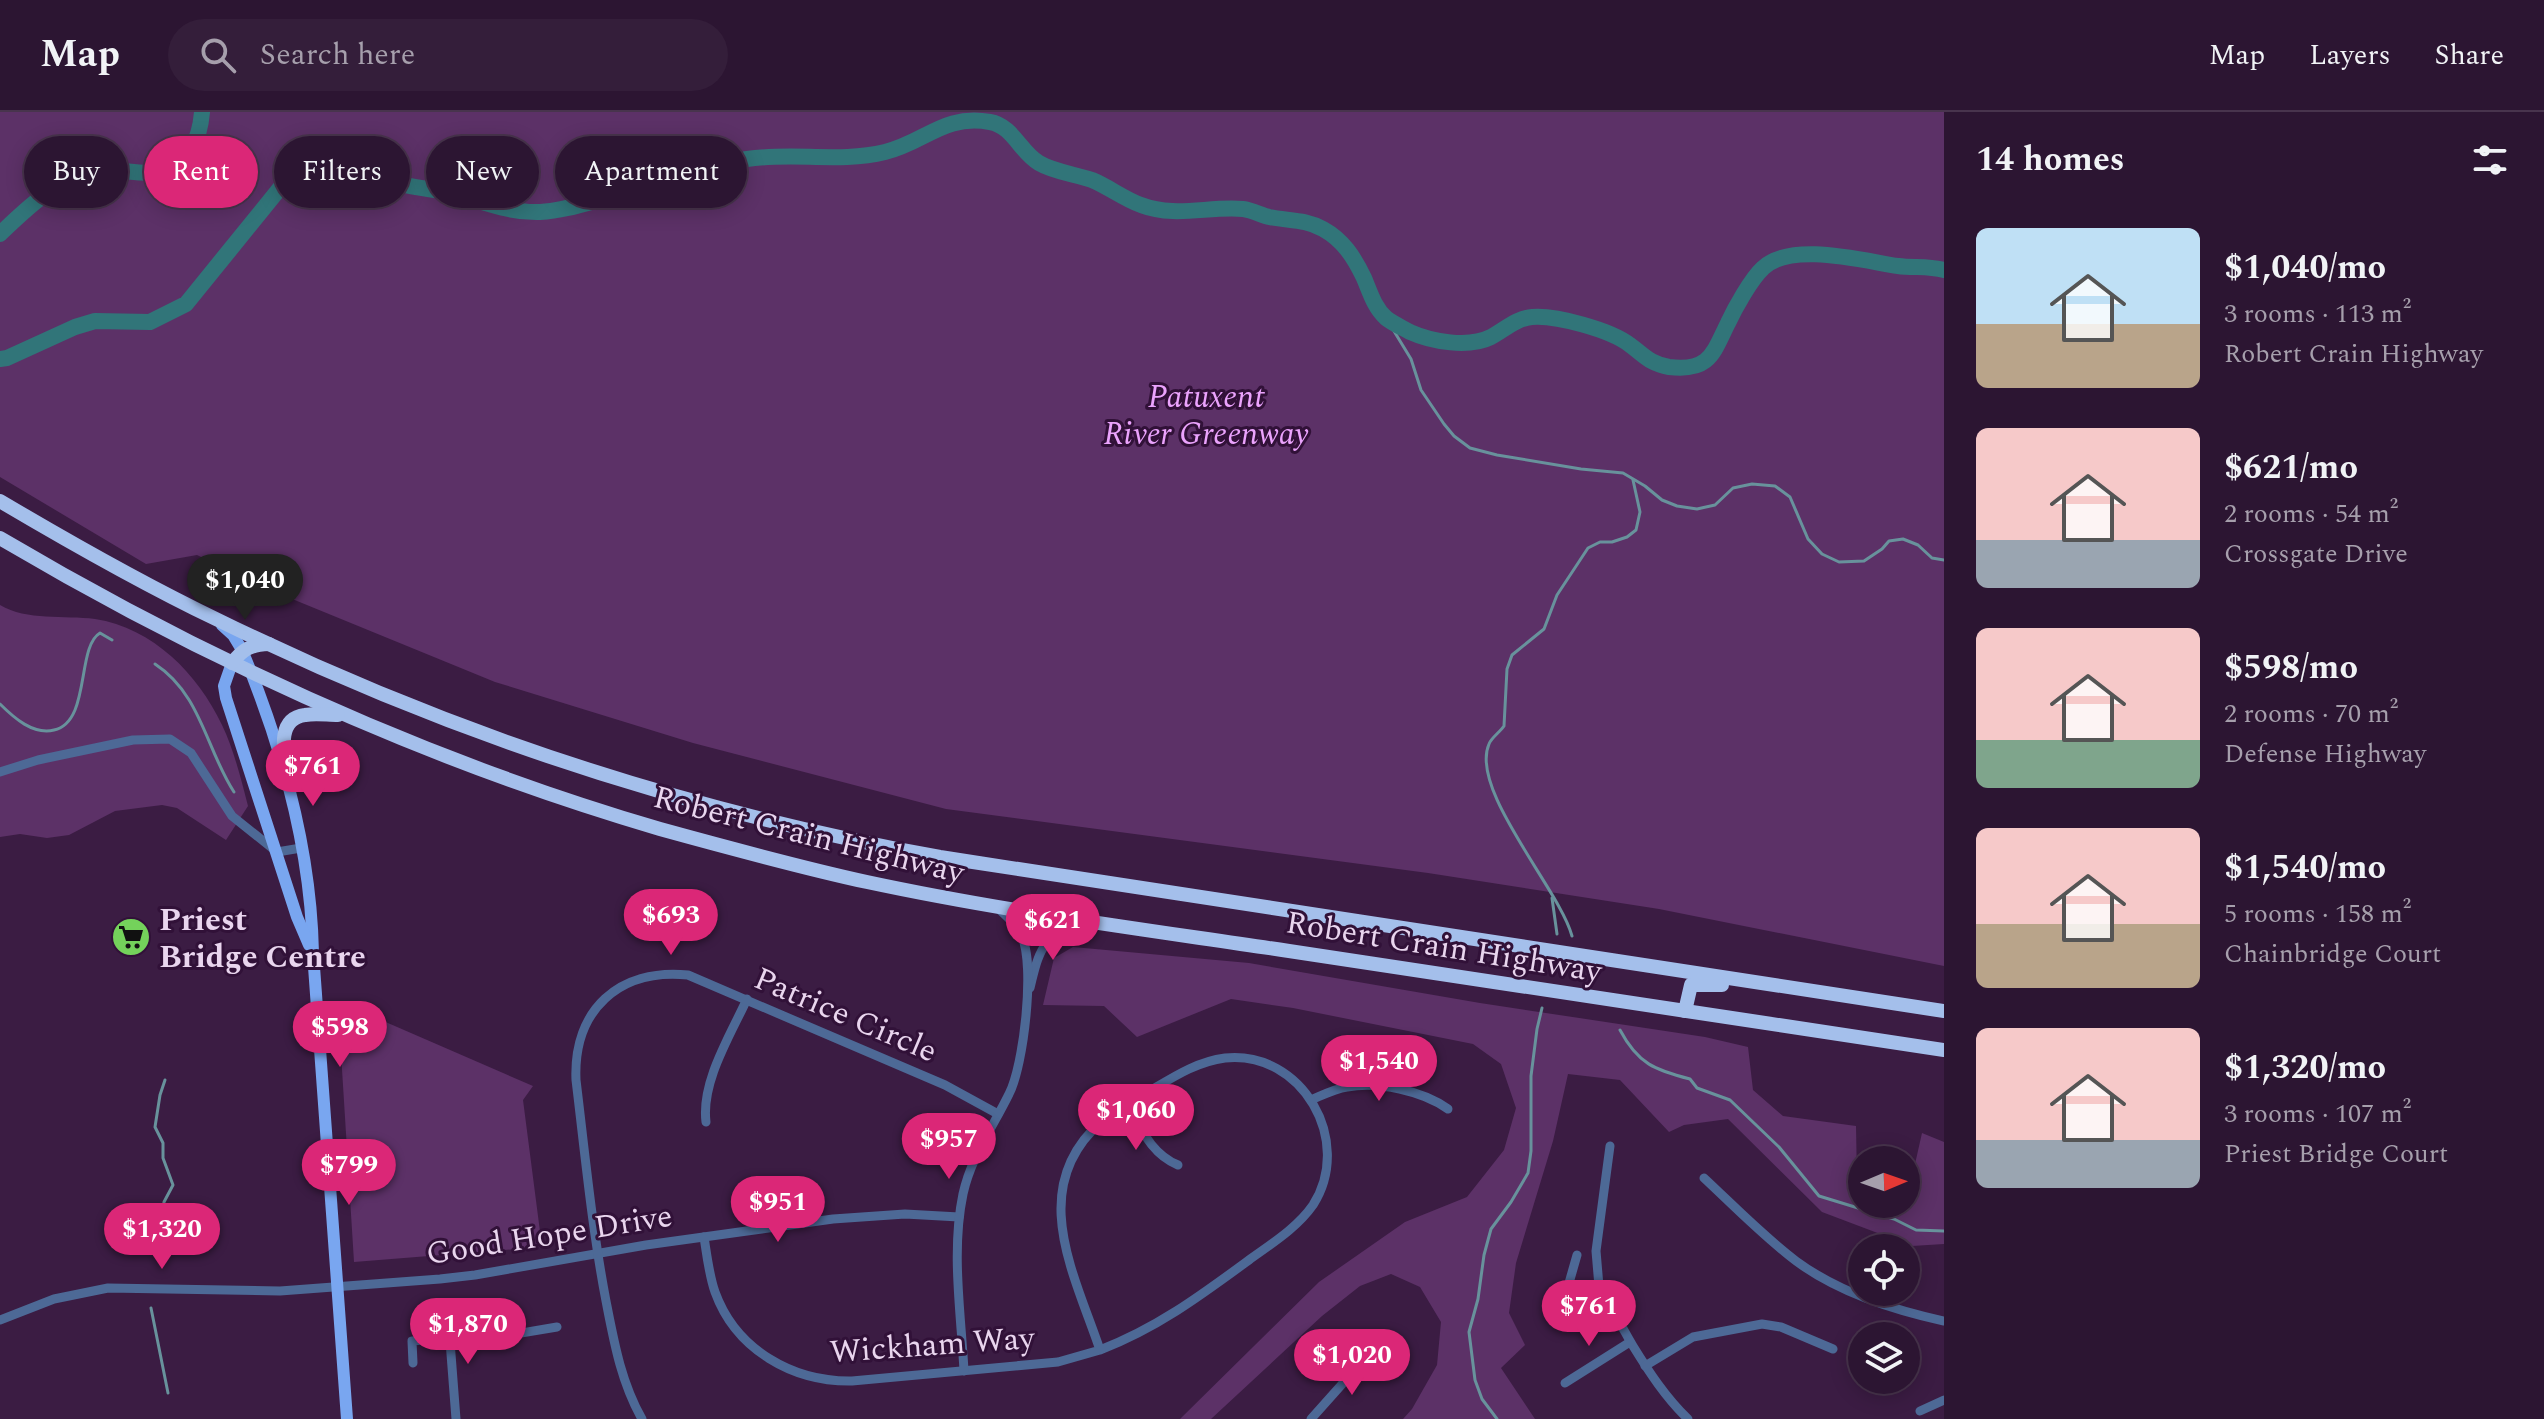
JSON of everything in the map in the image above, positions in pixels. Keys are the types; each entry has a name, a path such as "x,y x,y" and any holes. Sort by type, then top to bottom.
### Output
{"highway":[{"name":"Robert Crain Highway","path":"0,501 217,620 269,644 400,701 549,757 669,795 829,835 970,862 1944,1011"},
{"name":"Robert Crain Highway","path":"0,538 147,621 252,674 483,770 661,829 821,871 995,906 1944,1050"},
{"path":"232,663 242,650 269,644"},
{"path":"288,782 284,731 292,720 306,714 346,715"},
{"path":"1685,1011 1689,988 1695,984 1786,987"}],"main road":[{"path":"217,620 233,635 242,650 288,782 312,913 347,1419"},
{"path":"232,663 224,686 226,698 297,917 313,953"}],"street":[{"path":"0,772 38,760 133,740 170,739 191,753 232,816 277,852 301,848"},
{"path":"964,1371 958,1268 959,1217 971,1168 1016,1077 1023,1047 1027,1003 1026,947 1014,923 995,906"},
{"path":"1027,1003 1037,957 1043,945 1059,930 1079,919"},
{"name":"Patrice Circle","path":"642,1419 633,1404 620,1366 597,1254 576,1080 575,1059 584,1026 609,995 626,983 644,977 666,973 688,975 945,1085 998,1114"},
{"path":"706,1122 707,1088 747,999"},
{"name":"Wickham Way","path":"704,1237 710,1273 721,1307 742,1337 770,1361 804,1375 837,1381 1058,1362 1100,1350 1126,1340 1175,1314 1280,1237 1312,1206 1326,1170 1328,1153 1321,1118 1311,1100 1283,1072 1264,1063 1227,1058 1190,1068 1103,1120 1082,1142 1065,1176 1059,1219 1063,1241 1100,1350"},
{"path":"1311,1100 1345,1087 1369,1085 1427,1095 1448,1109"},
{"path":"1127,1104 1154,1149 1167,1161 1178,1165"},
{"path":"1600,1298 1596,1251 1610,1146"},
{"path":"1704,1178 1779,1247 1816,1274 1863,1296 1944,1321"},
{"name":"Good Hope Drive","path":"0,1320 54,1299 108,1288 257,1292 475,1275 704,1237 872,1215 959,1217"},
{"path":"1577,1255 1567,1290 1600,1298 1614,1310 1645,1366 1688,1419"},
{"path":"448,1315 456,1419"},
{"path":"1645,1366 1693,1337 1762,1324 1781,1327 1833,1349"},
{"path":"413,1363 412,1341 450,1341 557,1327"},
{"path":"1565,1383 1630,1342"},
{"path":"1311,1419 1369,1354"},
{"path":"1920,1411 1944,1400"}],"green space":[{"name":"Patuxent River Greenway","path":"0,112 1944,112 1944,966 1659,909 1428,873 946,809 693,743 495,682 258,585 197,555 146,564 0,477"},
{"path":"0,605 34,615 95,619 116,624 154,643 187,671 222,725 234,754 248,806 226,840 177,808 162,805 115,811 69,835 47,838 20,834 0,837"},
{"path":"1073,947 1249,963 1480,1003 1705,1037 1748,1047 1753,1090 1783,1116 1856,1126 1856,1146 1848,1146 1848,1218 1920,1218 1919,1146 1922,1133 1944,1142 1944,1244 1920,1246 1920,1234 1880,1234 1822,1212 1728,1119 1684,1125 1669,1132 1620,1080 1568,1074 1553,1141 1516,1263 1509,1313 1525,1345 1501,1368 1535,1419 1403,1419 1437,1365 1441,1322 1420,1287 1391,1274 1360,1286 1322,1316 1211,1419 1180,1419 1319,1282 1405,1222 1467,1197 1504,1150 1516,1108 1501,1064 1473,1044 1293,1008 1231,999 1137,1037 1104,1006 1043,1005 1054,958"},
{"path":"381,1020 533,1086 523,1100 542,1247 354,1262 339,1021"}],"waterway":[{"path":"0,234 42,197 78,176 100,170 159,172 178,164 191,150 199,131 202,112"},
{"path":"0,359 95,321 150,322 186,304 280,188 311,175 356,175 453,193 509,209 547,211 588,203 728,162 764,157 851,157 885,152 947,125 974,121 998,124 1032,158 1045,166 1092,180 1129,200 1154,209 1243,209 1316,226 1330,233 1347,250 1375,304 1386,318 1410,332 1439,341 1462,343 1482,340 1521,320 1542,317 1597,329 1621,339 1662,366 1683,368 1702,363 1714,351 1748,286 1763,268 1775,260 1809,254 1828,255 1944,270"},
{"path":"1386,318 1411,359 1421,390 1454,436 1470,448 1581,469 1623,473 1662,500 1697,509 1715,505 1733,488 1752,484 1775,486 1790,497 1808,539 1822,554 1839,562 1864,561 1889,541 1903,539 1918,545 1932,558 1944,560"},
{"path":"1572,936 1564,916 1503,813 1486,764 1489,744 1504,726 1507,669 1512,655 1544,629 1557,595 1588,548 1600,542 1627,537 1636,530 1640,512 1633,480"},
{"path":"0,704 31,728 46,731 66,724 78,699 93,641 100,633 112,640"},
{"path":"155,664 170,676 193,706 234,792"},
{"path":"1552,898 1557,934"},
{"path":"1497,1419 1482,1399 1475,1380 1469,1332 1491,1229 1528,1173 1531,1076 1542,1008"},
{"path":"1620,1030 1634,1051 1649,1064 1690,1079 1697,1088 1730,1100 1779,1147 1819,1196 1894,1219 1916,1230 1944,1231"},
{"path":"159,1249 164,1202 173,1185 163,1158 163,1143 155,1127 165,1080"},
{"path":"151,1308 168,1393"}],"place":[{"name":"Priest Bridge Centre","path":"131,937"}]}
